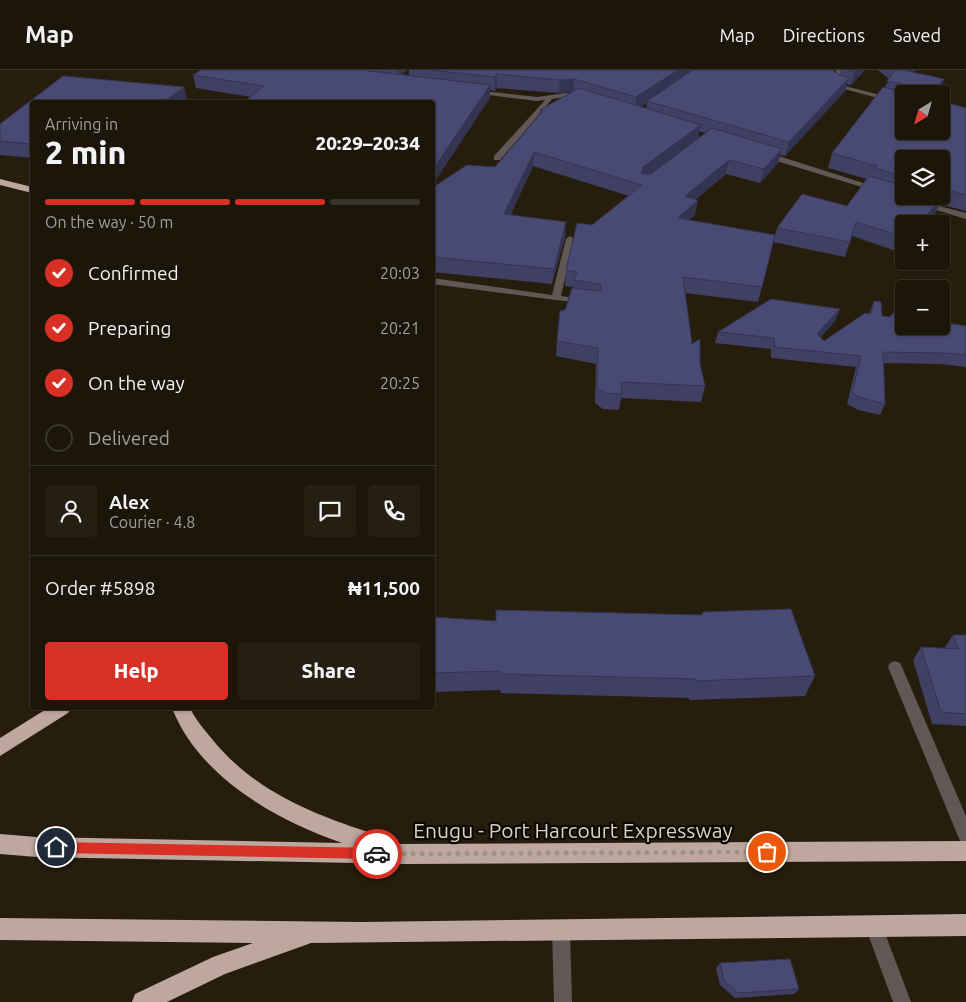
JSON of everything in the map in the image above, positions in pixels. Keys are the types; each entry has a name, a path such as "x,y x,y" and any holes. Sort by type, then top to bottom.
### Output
{"highway":[{"path":"0,182 30,190"},
{"path":"0,748 59,710"},
{"path":"182,710 207,748 243,782 285,810 337,833 408,854"},
{"name":"Enugu - Port Harcourt Expressway","path":"0,844 37,847 408,854 966,852"},
{"path":"0,929 160,933 313,933 966,925"},
{"path":"142,1002 221,965 313,933"}],"street":[{"path":"841,70 831,80 839,86 895,101"},
{"path":"468,92 537,99 566,95 589,100"},
{"path":"497,158 550,98"},
{"path":"757,152 890,193"},
{"path":"928,205 966,216"},
{"path":"556,298 570,239"},
{"path":"435,281 595,303"},
{"path":"895,667 966,835"},
{"path":"874,926 902,1002"},
{"path":"561,930 564,1002"}],"building":[{"path":"201,70 361,70 490,85 435,167 435,100 246,100 264,86 193,75"},
{"path":"431,70 678,70 636,97 574,79 560,80 497,74 495,77"},
{"path":"693,70 832,70 849,78 789,142 647,101"},
{"path":"895,70 944,79 939,85 905,85 887,81"},
{"path":"63,76 184,87 167,100 32,100"},
{"path":"883,87 895,90 895,140 950,140 950,104 966,108 966,195 950,191 950,150 895,150 895,174 875,168 877,166 832,153"},
{"path":"579,88 701,125 643,167 642,173 644,174 651,174 712,128 782,149 764,169 729,160 685,196 698,200 678,218 775,235 762,287 683,277 692,344 700,339 700,364 705,386 621,382 622,394 605,393 597,387 598,348 557,341 560,311 565,310 572,288 602,290 600,284 574,280 577,272 566,270 577,223 592,225 642,185 534,152 504,214 566,222 554,269 435,257 435,186 467,165 495,167 543,111 540,110"},
{"path":"30,101 30,144 0,141 0,124"},
{"path":"869,176 895,183 895,205 936,205 926,215 895,215 895,234 856,222 850,242 777,228 802,194 847,206"},
{"path":"771,299 840,309 817,334 824,341 865,313 871,314 874,301 881,302 882,316 890,317 895,313 895,335 950,335 950,323 966,326 966,355 883,352 885,404 862,398 852,393 861,356 775,347 774,338 718,332"},
{"path":"791,609 815,676 696,681 695,679 501,674 500,671 435,673 435,617 496,621 496,610 702,615 703,612"},
{"path":"953,635 966,635 966,714 941,712 921,647 959,649"},
{"path":"790,959 799,989 738,993 724,980 720,963"}],"way so far":[{"path":"377,854 767,852"}],"route":[{"path":"56,847 377,854"}]}
